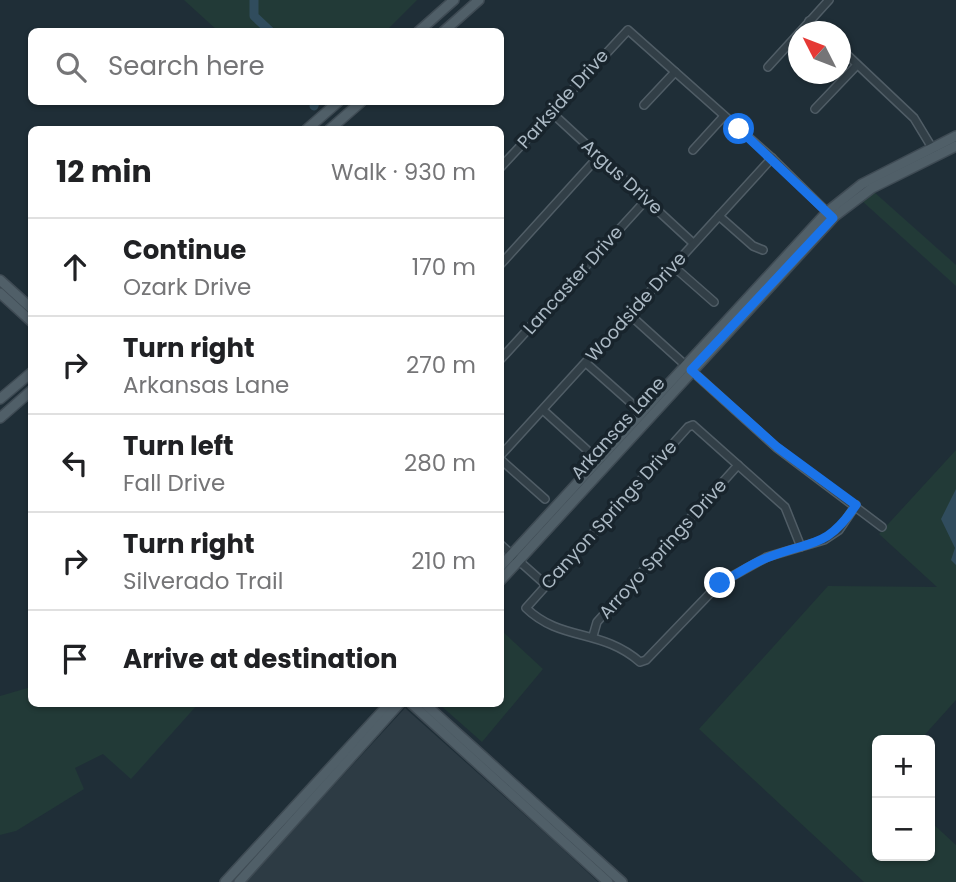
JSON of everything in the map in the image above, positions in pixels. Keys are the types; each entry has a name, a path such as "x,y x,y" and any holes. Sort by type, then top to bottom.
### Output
{"main road":[{"path":"422,28 454,0"},
{"path":"448,28 479,0"},
{"path":"311,126 335,105"},
{"path":"333,126 357,105"},
{"name":"Arkansas Lane","path":"504,575 515,558 830,215 934,153 956,136"},
{"name":"Arkansas Lane","path":"934,153 956,146"},
{"path":"0,280 28,305"},
{"path":"0,293 28,319"},
{"path":"0,398 28,375"},
{"path":"0,418 28,394"},
{"name":"Arkansas Lane","path":"504,565 515,558"},
{"path":"225,882 386,707"},
{"path":"239,882 396,707"},
{"path":"416,707 476,756"},
{"path":"428,707 608,882"},
{"path":"546,820 622,882"}],"street":[{"path":"809,21 829,0"},
{"name":"Parkside Drive","path":"504,164 626,30 634,33 675,72"},
{"path":"768,67 788,44"},
{"path":"851,59 914,118 934,153"},
{"path":"815,109 858,65"},
{"path":"644,105 675,72 772,158 830,215"},
{"name":"Argus Drive","path":"551,112 694,243"},
{"path":"692,150 724,116"},
{"path":"504,261 598,157"},
{"name":"Woodside Drive","path":"504,453 772,158"},
{"name":"Lancaster Drive","path":"504,356 646,200"},
{"path":"719,215 753,246 763,250"},
{"path":"674,266 714,302"},
{"path":"630,315 777,447 883,527"},
{"path":"586,363 630,402"},
{"path":"543,410 587,450"},
{"name":"Canyon Springs Drive","path":"593,636 559,630 526,608 693,425 738,465"},
{"path":"504,461 545,499"},
{"path":"738,465 785,507 801,547"},
{"name":"Arroyo Springs Drive","path":"593,636 597,622 738,465"},
{"path":"593,636 613,642 640,662 646,660 720,583 766,558 824,540 839,530 856,505"},
{"path":"504,548 546,585"}],"shaded area":[{"path":"405,708 555,842 598,882 245,882"}],"green space":[{"path":"184,0 417,0 389,28 215,28"},
{"path":"874,192 956,265 956,286 861,200"},
{"path":"956,450 956,700 924,735 872,735 872,861 935,861 935,826 956,845 956,882 864,882 699,729 828,586 937,587 879,534"},
{"path":"504,633 543,669 482,742 442,707 504,707"},
{"path":"28,688 28,707 195,707 131,779 103,754 75,768 84,789 16,831 0,835 0,696"}],"water":[{"path":"956,489 956,565 951,560 955,548 941,519"}],"waterway":[{"path":"254,0 254,16 267,28"}],"route":[{"path":"720,583 766,558 824,540 839,530 856,505 817,479 777,447 691,370 833,218 739,129"}]}
